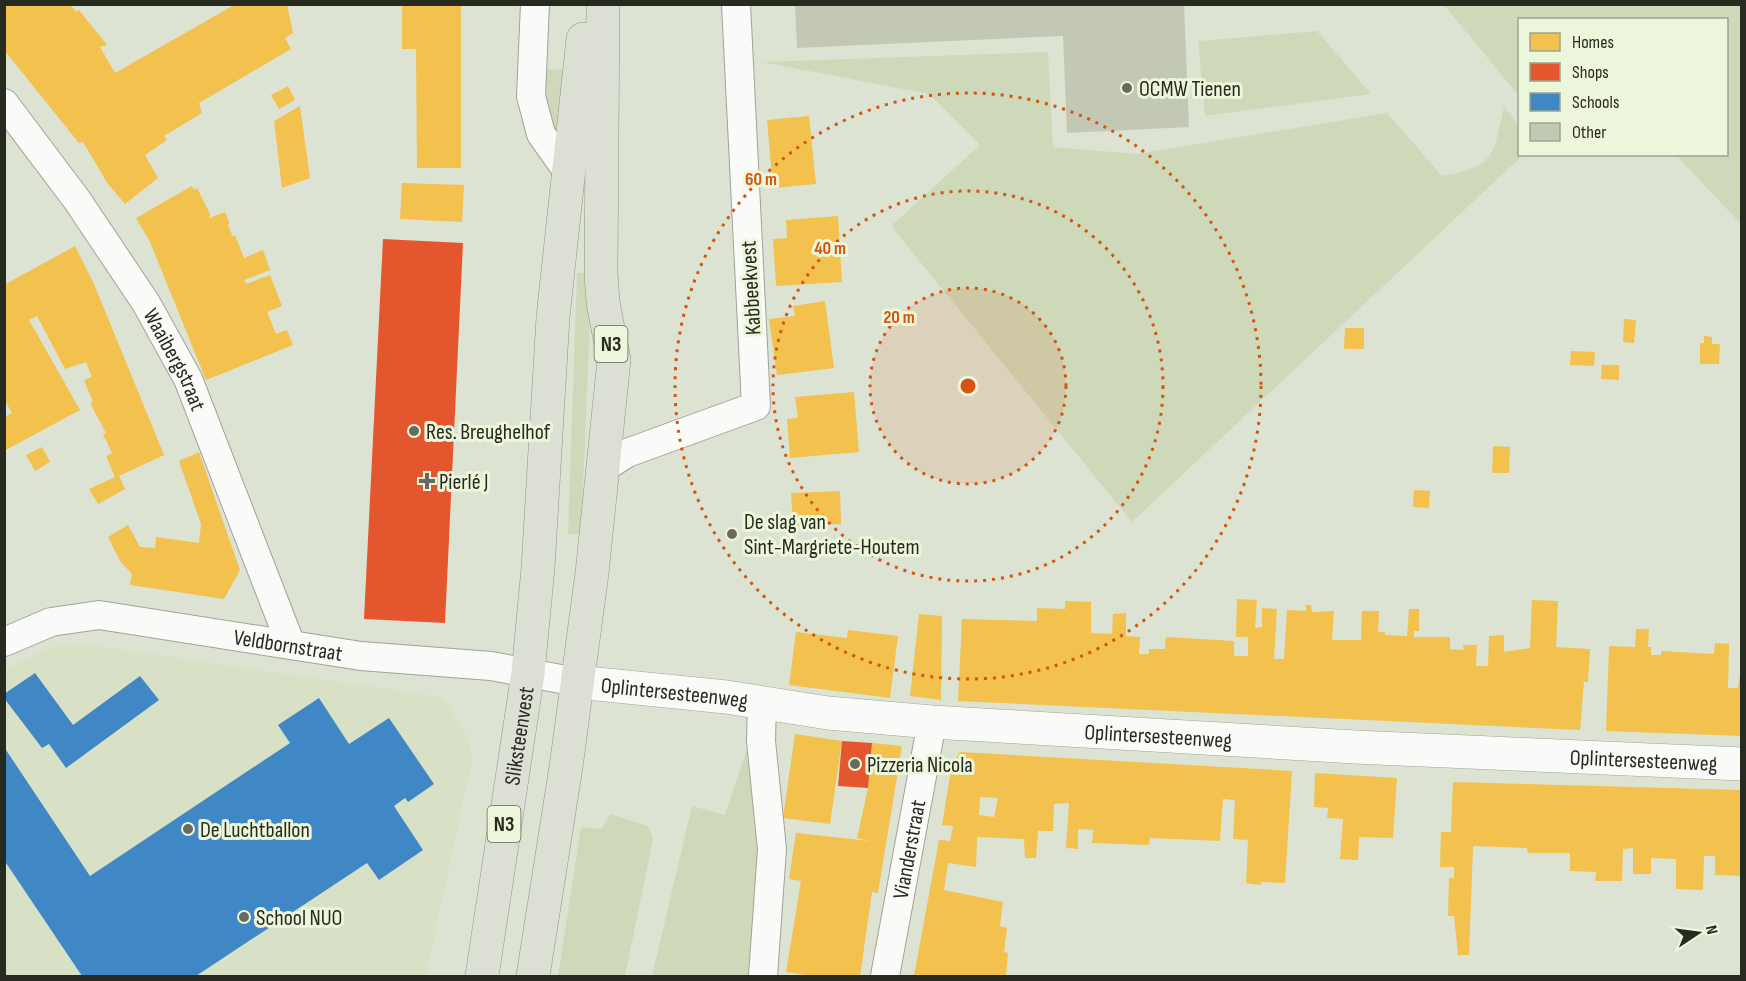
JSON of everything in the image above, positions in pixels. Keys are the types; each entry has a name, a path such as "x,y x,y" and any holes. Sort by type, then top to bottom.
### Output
{"main road":[{"name":"N3","path":"528,673 538,568 553,317 582,63 584,4"},
{"name":"N3","path":"533,976 578,682 614,360 603,302 601,273 603,4"},
{"name":"Sliksteenvest","path":"482,976 528,673"}],"street":[{"path":"535,4 531,96 541,134 568,172"},
{"name":"Kabbeekvest","path":"602,469 627,453 756,405 736,4"},
{"name":"Waaibergstraat","path":"4,103 77,200 140,293 188,379 291,645"},
{"name":"Veldbornstraat","path":"4,642 51,622 99,615 361,656 491,666 578,682"},
{"name":"Oplintersesteenweg","path":"578,682 726,697 828,713 932,722 1355,747 1742,764"},
{"path":"762,704 761,741 772,849 763,976"},
{"name":"Vianderstraat","path":"885,976 932,722"}],"shaded area":[{"path":"1444,5 1741,5 1741,224 1677,156 1728,156 1728,18 1518,18 1518,95"},
{"path":"1317,31 1371,94 1205,116 1198,41"},
{"path":"1048,52 1053,147 1137,154 1387,113 1442,176 1472,168 1489,156 1494,148 1504,107 1518,124 1518,156 1522,156 1132,522 891,226 980,145 929,94 762,62"},
{"path":"573,69 560,139 544,105 541,70"},
{"path":"577,273 592,273 581,534 568,534"},
{"path":"58,644 84,644 436,696 450,708 469,739 472,760 426,976 5,976 5,669"},
{"path":"747,749 756,808 758,865 751,976 652,976 692,806 725,815"},
{"path":"610,814 648,826 653,839 625,976 558,976 581,827 602,829"}],"building: Homes":[{"path":"4,4 70,4 76,12 79,10 107,45 100,47 115,73 236,4 287,4 293,33 285,38 291,49 199,103 202,113 164,136 167,140 145,155 158,178 125,204 108,184 83,142 79,143 4,50"},
{"path":"402,4 461,4 461,168 417,168 416,49 402,49"},
{"path":"288,86 295,100 279,109 271,95"},
{"path":"300,106 310,178 282,188 274,121"},
{"path":"809,116 816,184 773,188 767,120"},
{"path":"402,183 464,185 462,222 400,219"},
{"path":"192,186 194,190 197,188 210,214 209,218 225,212 230,224 228,225 233,237 235,235 244,258 263,250 270,270 244,280 246,284 270,275 282,306 267,312 276,334 287,330 293,345 206,380 150,242 136,218"},
{"path":"838,216 842,282 776,286 773,239 787,238 786,220"},
{"path":"75,246 94,284 164,455 119,476 125,489 98,504 89,489 115,477 106,456 112,453 103,434 106,433 90,403 93,402 84,380 92,377 86,362 65,369 37,316 29,320 80,410 4,451 4,417 12,413 4,399 4,285"},
{"path":"825,301 834,368 777,375 769,319 795,316 793,306"},
{"path":"1624,319 1636,320 1634,343 1623,342"},
{"path":"1345,328 1364,328 1364,349 1344,349"},
{"path":"1704,336 1712,337 1712,344 1720,344 1719,364 1700,364 1700,343 1704,343"},
{"path":"1571,351 1595,352 1594,366 1570,365"},
{"path":"1602,365 1619,365 1619,380 1601,379"},
{"path":"854,392 859,452 790,458 787,419 798,418 795,397"},
{"path":"1493,446 1510,447 1509,473 1492,473"},
{"path":"42,447 50,462 35,471 26,455"},
{"path":"199,452 240,570 224,599 130,585 132,574 120,561 108,537 128,525 140,547 155,548 156,537 199,543 201,524 179,461"},
{"path":"1414,490 1430,491 1429,508 1413,507"},
{"path":"840,491 841,524 793,526 791,493"},
{"path":"1237,599 1257,600 1255,628 1262,627 1262,608 1277,609 1274,659 1284,659 1287,610 1306,611 1306,605 1311,605 1312,612 1334,611 1332,640 1361,640 1362,611 1379,611 1378,632 1385,632 1385,635 1407,636 1409,609 1419,609 1419,631 1414,631 1414,637 1450,637 1450,649 1464,650 1463,645 1477,645 1476,666 1488,666 1489,636 1504,635 1504,652 1530,648 1532,600 1558,601 1556,647 1590,649 1588,682 1584,682 1580,730 958,701 962,619 1037,621 1037,608 1065,609 1065,601 1091,602 1091,633 1112,634 1113,614 1126,613 1126,636 1140,637 1139,654 1149,654 1149,649 1165,649 1166,637 1234,641 1234,656 1248,656 1248,637 1236,637"},
{"path":"919,614 942,616 941,700 910,696"},
{"path":"1636,629 1649,629 1648,647 1651,647 1651,655 1661,655 1661,651 1714,654 1715,643 1729,644 1728,688 1738,688 1742,662 1742,736 1606,731 1609,646 1635,647"},
{"path":"848,630 898,636 890,698 789,685 796,632 847,638"},
{"path":"795,734 842,741 830,824 783,818"},
{"path":"872,743 902,746 878,893 872,892 860,976 811,976 786,972 801,881 789,879 796,833 870,841 857,838 868,788"},
{"path":"960,752 1292,771 1285,883 1261,882 1261,885 1246,883 1248,840 1233,839 1235,800 1223,799 1220,841 1150,838 1149,845 1092,843 1093,830 1078,829 1078,849 1066,848 1069,803 1054,804 1053,831 1038,831 1036,858 1025,858 1024,839 977,837 976,867 948,863 944,890 1003,902 1000,926 1007,928 1004,952 1008,953 1006,976 914,976 939,840 950,841 953,826 942,825 952,764","holes":["980,797 998,798 994,817 979,815"]},
{"path":"1315,773 1397,778 1393,838 1359,837 1358,860 1340,859 1343,819 1327,818 1328,808 1314,807"},
{"path":"1453,782 1742,790 1742,876 1715,875 1715,856 1704,856 1703,890 1676,889 1676,859 1651,858 1651,874 1633,874 1633,848 1623,849 1622,881 1595,881 1596,872 1570,871 1570,853 1528,853 1527,848 1473,846 1469,955 1458,955 1454,916 1448,916 1449,878 1454,878 1454,867 1440,867 1441,832 1451,832"}],"building: Shops":[{"name":"Res. Breughelhof","path":"383,239 463,243 445,623 364,619"},
{"name":"Pizzeria Nicola","path":"842,741 872,743 868,788 838,786"}],"building: Schools":[{"path":"35,673 73,725 140,676 159,700 66,768 49,744 42,748 4,698 4,694"},
{"path":"319,698 349,744 389,718 434,784 408,802 405,798 394,806 423,850 379,880 367,863 196,976 82,976 4,860 4,747 90,876 290,743 278,725"}],"building: Other":[{"name":"OCMW Tienen","path":"795,4 1184,4 1189,127 1067,133 1063,36 797,48"}],"place":[{"name":"OCMW Tienen","path":"1127,88"},
{"name":"Res. Breughelhof","path":"414,431"},
{"name":"Pierlé J","path":"427,481"},
{"name":"De slag van Sint-Margriete-Houtem","path":"732,534"},
{"name":"Pizzeria Nicola","path":"855,764"},
{"name":"De Luchtballon","path":"188,829"},
{"name":"School NUO","path":"244,917"}]}
